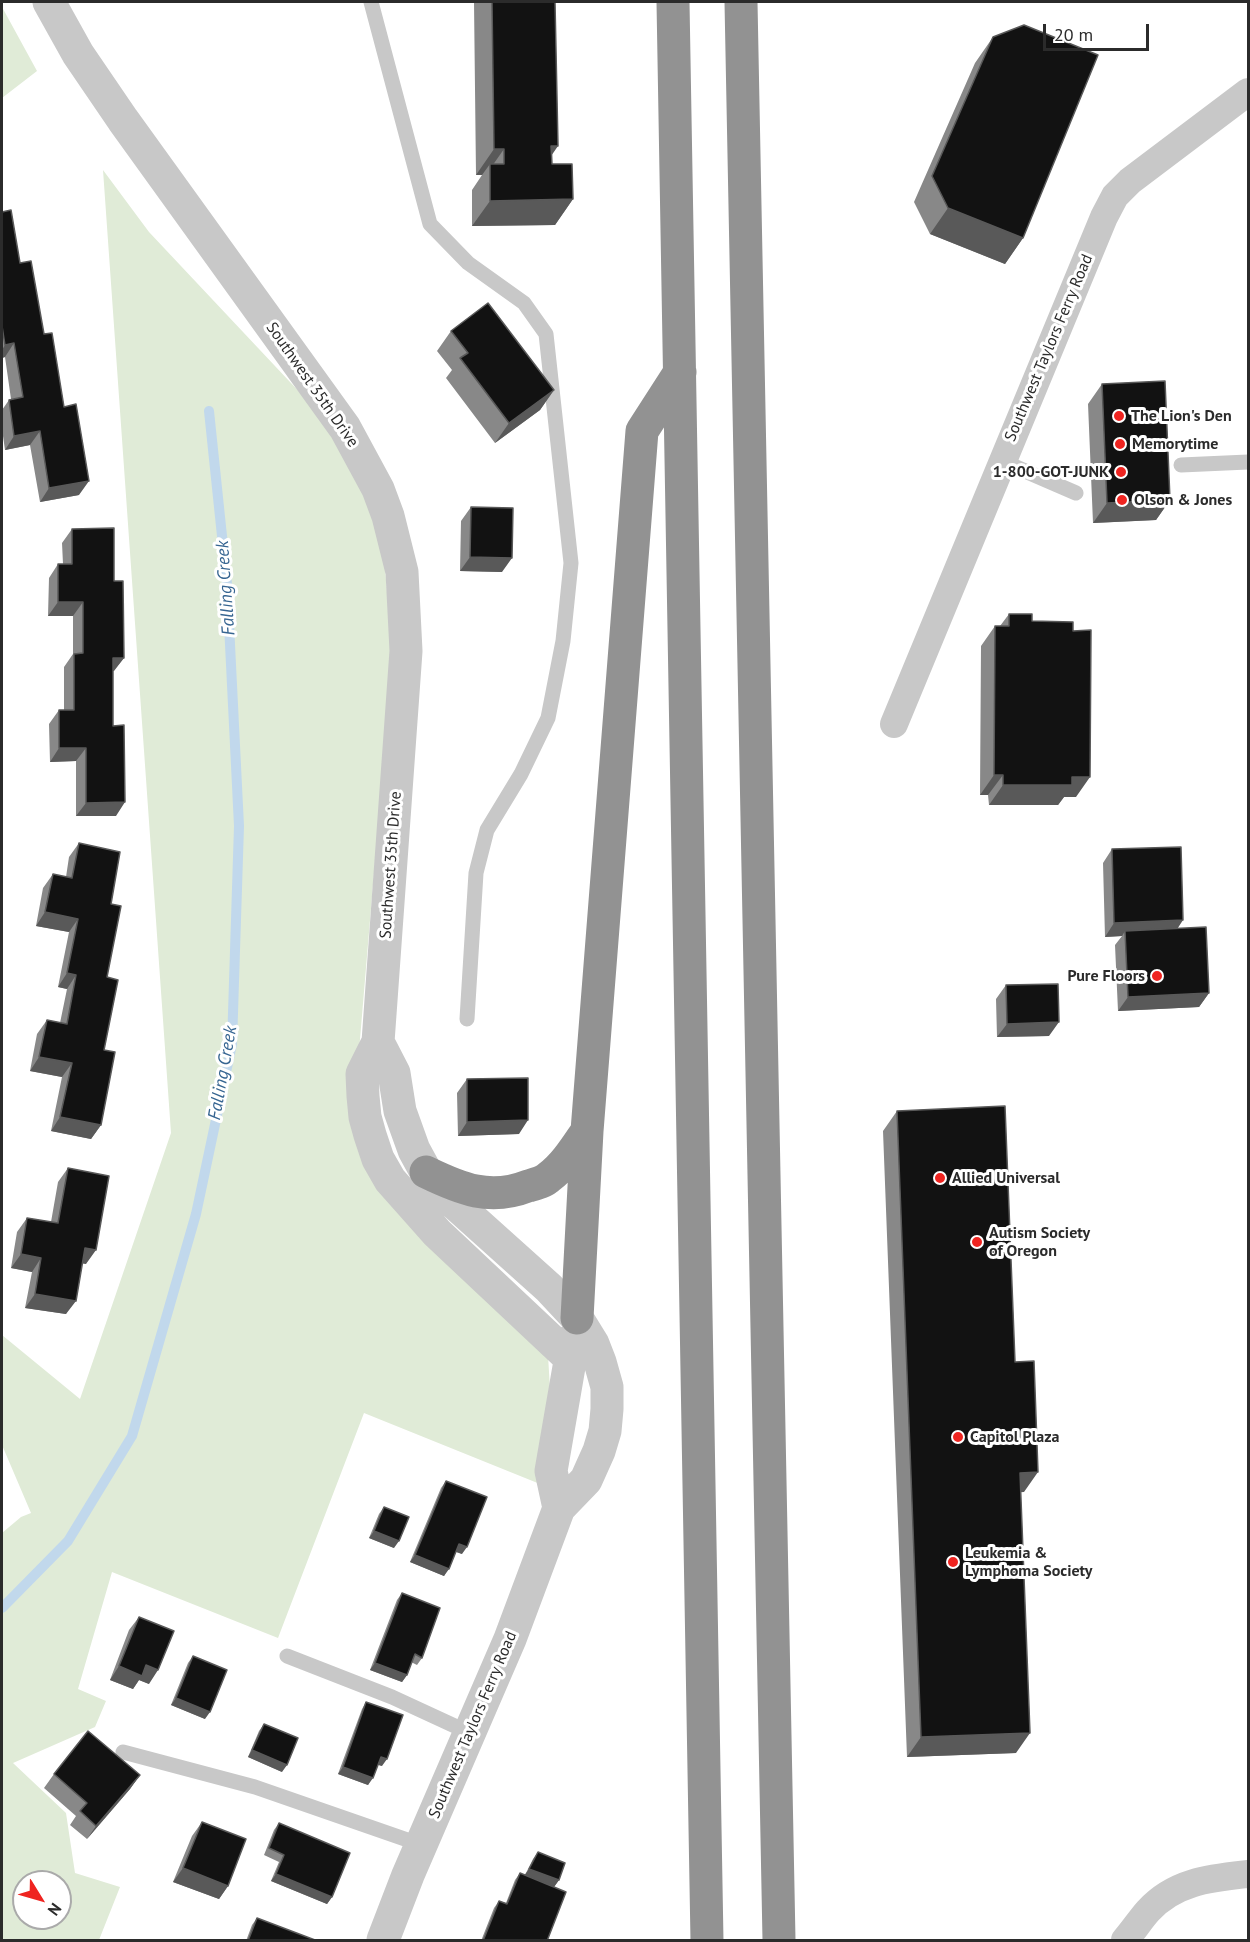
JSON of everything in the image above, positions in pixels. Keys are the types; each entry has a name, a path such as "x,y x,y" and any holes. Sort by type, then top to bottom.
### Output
{"highway":[{"path":"673,2 707,1941"},
{"path":"741,2 779,1941"},
{"path":"577,1318 587,1131 642,431 680,372"},
{"path":"426,1172 465,1189 491,1194 518,1190 548,1179 568,1158 587,1131"}],"street":[{"name":"Southwest 35th Drive","path":"49,2 78,54 123,120 345,428 378,489 388,516 402,572 406,651 378,1042 362,1074 364,1106 370,1135 378,1159 390,1180 436,1233 571,1359"},
{"name":"Southwest Taylors Ferry Road","path":"894,724 1104,217 1115,196 1130,181 1248,92"},
{"path":"378,1042 394,1073 396,1095 404,1122 414,1150 426,1172 440,1189 555,1294 577,1318 551,1472 559,1508"},
{"name":"Southwest Taylors Ferry Road","path":"383,1941 533,1581 559,1508 586,1480 599,1451 605,1431 606,1388 593,1344 577,1318"},
{"path":"1125,1941 1150,1909 1177,1888 1203,1880 1248,1874"}],"lane":[{"path":"371,2 430,224 468,263 524,303 546,334 571,562 563,641 549,718 487,830 476,873 467,1019"},
{"path":"1002,461 1076,493"},
{"path":"1181,465 1248,462"},
{"path":"287,1656 392,1697 470,1733"},
{"path":"123,1752 255,1787 422,1845"}],"green space":[{"path":"2,7 37,71 2,98"},
{"path":"103,170 149,232 322,416 361,481 384,553 392,658 358,1063 362,1118 548,1355 551,1406 540,1484 364,1413 278,1638 112,1572 78,1689 106,1701 95,1727 13,1763 66,1813 75,1873 120,1887 99,1940 2,1940 2,1533 21,1517 31,1513 2,1445 2,1335 80,1399 171,1133"}],"building":[{"path":"492,2 555,2 558,146 551,146 552,164 572,164 573,199 490,201 490,164 504,164 504,149 494,149"},
{"path":"1024,25 1098,55 1023,238 948,208 932,176 993,37"},
{"path":"11,210 20,263 31,261 44,334 52,333 64,407 76,404 89,481 49,488 40,431 14,436 9,400 23,397 14,343 5,345 2,326 2,212"},
{"path":"488,303 554,390 509,423 460,358 468,353 451,331"},
{"path":"1165,381 1170,500 1107,503 1102,384"},
{"path":"471,507 513,508 512,558 470,557"},
{"path":"114,528 114,581 123,581 124,658 113,658 113,726 124,725 125,802 86,803 86,748 59,748 59,710 74,710 74,654 83,653 83,602 58,602 58,564 72,564 72,529"},
{"path":"1009,614 1032,614 1032,621 1073,622 1073,631 1091,630 1090,777 1072,777 1072,785 1003,785 1003,775 994,775 995,626 1009,626"},
{"path":"79,843 120,852 111,904 121,906 107,977 118,980 104,1050 115,1052 101,1125 60,1117 72,1063 39,1057 47,1020 67,1024 76,975 67,973 78,919 45,912 53,874 72,878"},
{"path":"1181,847 1183,920 1114,923 1112,849"},
{"name":"Pure Floors","path":"1206,927 1209,993 1128,997 1125,931"},
{"path":"1058,984 1059,1022 1007,1024 1006,985"},
{"path":"528,1078 528,1120 467,1122 467,1079"},
{"name":"Capitol Plaza","path":"1005,1106 1015,1362 1034,1361 1038,1472 1020,1473 1030,1733 921,1737 897,1111"},
{"path":"68,1168 109,1176 96,1250 85,1248 76,1301 35,1294 41,1258 21,1254 27,1218 58,1223"},
{"path":"446,1481 487,1497 467,1547 459,1544 449,1569 415,1555"},
{"path":"384,1507 409,1517 399,1541 374,1531"},
{"path":"402,1593 440,1608 422,1658 415,1654 407,1675 375,1663"},
{"path":"139,1617 174,1631 158,1670 146,1665 142,1676 119,1666"},
{"path":"193,1656 227,1670 210,1712 176,1698"},
{"path":"366,1702 403,1715 387,1759 381,1757 373,1778 343,1767"},
{"path":"264,1724 298,1738 287,1765 252,1750"},
{"path":"88,1731 140,1775 96,1826 80,1811 87,1803 54,1774"},
{"path":"202,1822 246,1839 228,1886 183,1868"},
{"path":"279,1823 350,1853 332,1897 276,1874 284,1855 269,1848"},
{"path":"538,1852 565,1863 559,1880 529,1869"},
{"path":"520,1873 566,1892 547,1941 483,1941 499,1901 507,1904"},
{"path":"257,1918 315,1940 315,1941 248,1941"}],"waterway":[{"name":"Falling Creek","path":"2,1608 68,1541 132,1436 196,1214 232,1044 239,826 227,584 209,411"}],"place":[{"name":"The Lion's Den","path":"1119,416"},
{"name":"Memorytime","path":"1120,444"},
{"name":"1-800-GOT-JUNK","path":"1121,472"},
{"name":"Olson & Jones","path":"1122,500"},
{"name":"Pure Floors","path":"1157,976"},
{"name":"Allied Universal","path":"940,1178"},
{"name":"Autism Society of Oregon","path":"977,1242"},
{"name":"Capitol Plaza","path":"958,1437"},
{"name":"Leukemia & Lymphoma Society","path":"953,1562"}]}
